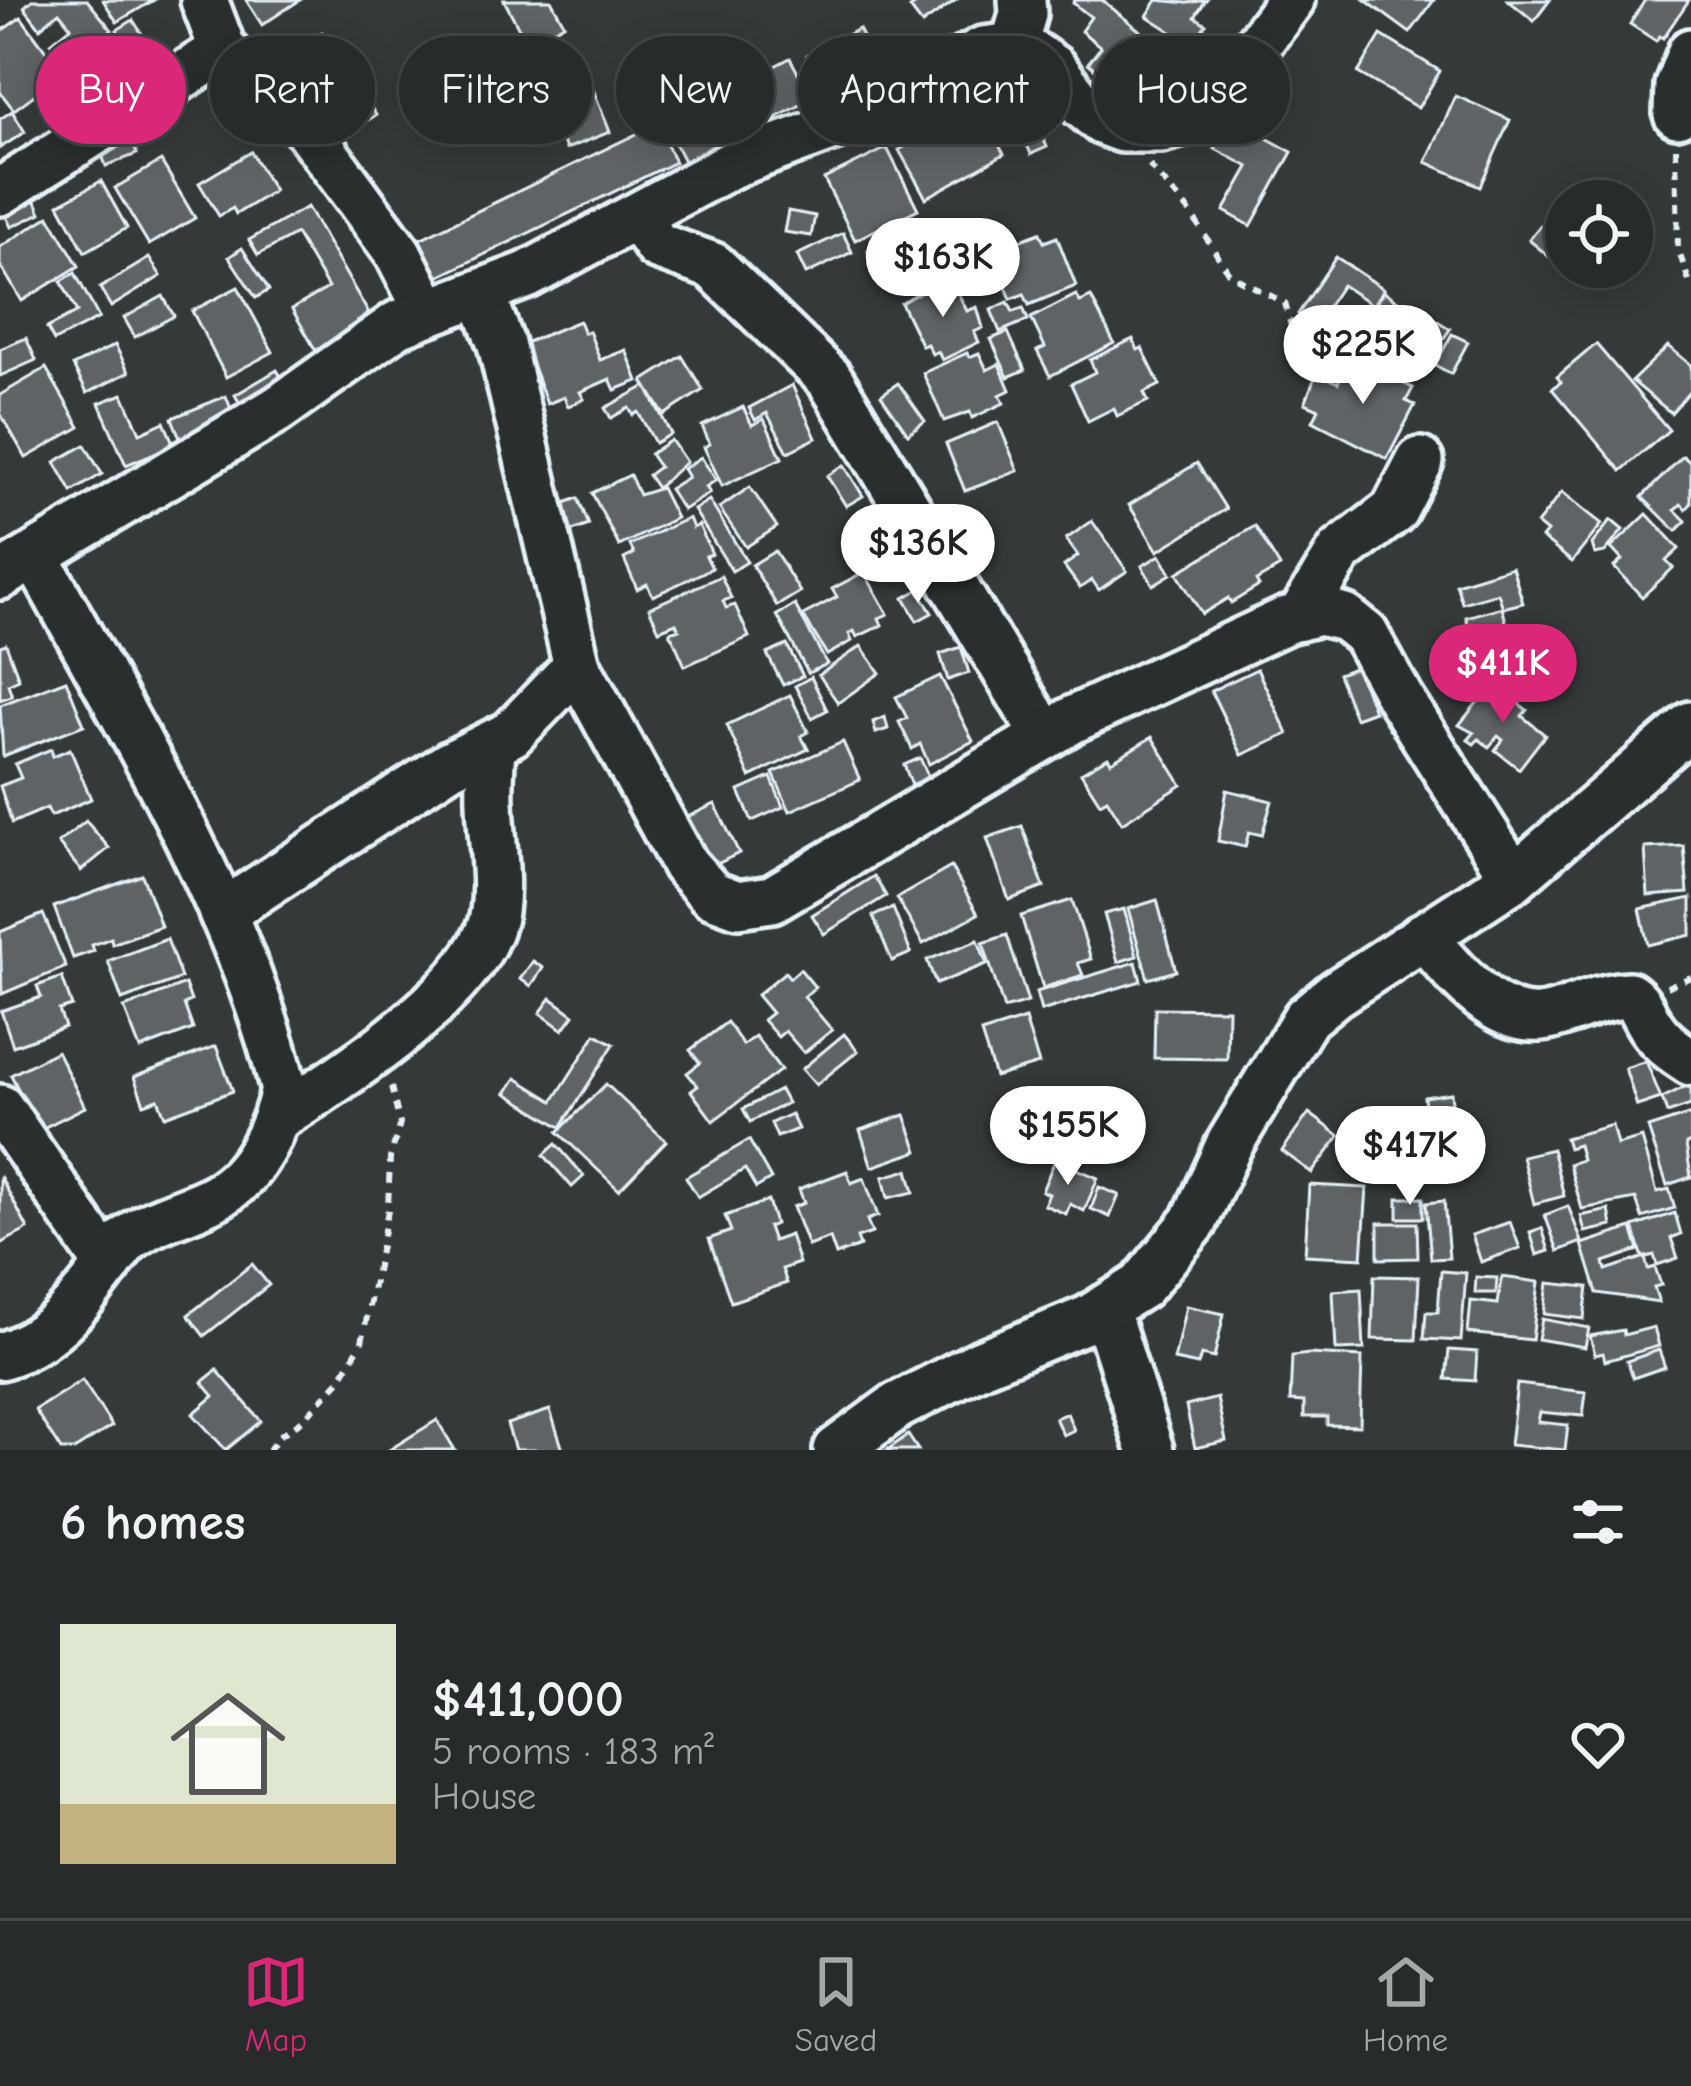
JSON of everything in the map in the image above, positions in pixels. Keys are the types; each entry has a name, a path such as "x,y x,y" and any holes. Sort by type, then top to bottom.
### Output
{"street":[{"path":"203,0 217,36"},
{"path":"1017,36 1022,0"},
{"path":"1264,36 1291,0"},
{"path":"1677,114 1678,85 1691,52"},
{"path":"0,192 210,58"},
{"path":"1070,90 1094,115"},
{"path":"0,1356 70,1316 124,1242 158,1219 218,1196 239,1179 257,1158 278,1117 284,1090 222,913 182,827 18,567 278,409 398,324 482,295 731,165 798,140"},
{"path":"318,144 398,253 428,312"},
{"path":"637,217 657,246 713,266 829,378 1046,736"},
{"path":"482,295 501,344 577,666 686,865 711,895 738,904 772,898 1073,719 1300,616 1320,612 1345,617 1365,634 1514,878"},
{"path":"1300,616 1340,552 1394,511 1420,461"},
{"path":"222,913 449,765 511,734 577,666"},
{"path":"837,1450 897,1406 1088,1319 1141,1286 1194,1222 1229,1145 1306,1018 1335,994 1514,878 1691,725"},
{"path":"278,1117 385,1046 471,962 487,935 495,886 489,796 492,747"},
{"path":"1424,936 1465,982 1507,1014 1530,1021 1593,1000 1629,994 1667,1046 1691,1062"},
{"path":"0,1108 108,1265"},
{"path":"1105,1308 1150,1450"}],"path":[{"path":"1677,114 1678,249 1691,287"},
{"path":"1134,144 1190,212 1230,275 1285,303 1299,358"},
{"path":"269,1450 338,1381 362,1342 388,1210 390,1158 400,1124 385,1046"}],"building":[{"path":"32,0 87,0 112,30 105,36 60,36 71,27 59,12 40,28 24,7"},
{"path":"103,0 154,0 117,22"},
{"path":"246,0 300,0 262,25"},
{"path":"504,0 551,0 564,24 542,36 523,36"},
{"path":"922,0 956,0 922,24 910,8"},
{"path":"1102,0 1147,36 1094,36 1094,41 1081,31 1091,17 1073,3"},
{"path":"1157,0 1206,0 1195,17 1206,24 1198,36 1178,36 1147,16"},
{"path":"1365,0 1434,0 1410,33"},
{"path":"1508,0 1550,0 1534,21"},
{"path":"1645,0 1689,0 1656,41 1630,24"},
{"path":"21,17 36,37 36,94 14,110 0,92 0,32"},
{"path":"133,20 143,36 121,36 117,30"},
{"path":"1381,35 1440,71 1418,108 1358,73"},
{"path":"790,58 798,73 798,106 774,119 774,66"},
{"path":"592,87 610,132 592,139"},
{"path":"1456,96 1510,120 1480,186 1426,162"},
{"path":"12,111 25,132 0,148 0,119"},
{"path":"98,144 133,144 137,154 106,166"},
{"path":"616,144 666,144 675,162 436,278 418,240"},
{"path":"675,144 726,144 686,165"},
{"path":"910,144 998,144 1004,154 926,198 899,150"},
{"path":"1027,144 1046,144 1047,147 1031,154"},
{"path":"1218,144 1277,144 1292,152 1251,226 1224,211 1249,167 1215,149"},
{"path":"887,148 918,209 855,240 824,179"},
{"path":"251,152 274,191 236,214 233,208 219,216 199,183"},
{"path":"161,161 195,218 149,245 115,188"},
{"path":"101,181 127,228 85,252 59,204"},
{"path":"32,192 41,213 11,227 1,206"},
{"path":"307,207 372,319 316,351 292,309 328,288 296,234 258,255 249,240"},
{"path":"788,211 815,216 811,236 784,232"},
{"path":"49,216 79,266 22,301 0,265 0,247"},
{"path":"1545,221 1545,253 1529,240"},
{"path":"912,228 918,246 932,241 943,273 909,285 907,277 881,287 868,251 890,244 887,236"},
{"path":"843,233 852,252 806,274 797,255"},
{"path":"1040,233 1044,242 1057,237 1076,286 1029,305 1024,294 1011,299 995,260 1011,254 1007,245"},
{"path":"242,248 269,290 256,298 229,257"},
{"path":"1336,257 1384,289 1373,305 1342,285 1315,325 1298,314"},
{"path":"149,258 161,276 111,307 100,288"},
{"path":"75,273 99,318 54,341 47,328 77,312 61,281"},
{"path":"937,282 941,289 953,283 967,311 977,307 983,328 974,332 979,342 942,360 938,351 932,354 927,344 922,346 901,303"},
{"path":"238,287 273,352 226,377 192,311"},
{"path":"1384,291 1418,316 1422,311 1450,329 1416,381 1352,340"},
{"path":"1076,295 1080,302 1091,297 1114,343 1050,376 1037,351 1045,347 1031,318"},
{"path":"163,296 174,316 135,337 124,318"},
{"path":"1008,302 1013,312 1023,308 1028,320 1000,332 991,310"},
{"path":"579,321 584,333 589,331 600,360 626,350 638,381 615,390 610,379 580,392 584,399 568,406 564,397 547,404 530,359 521,362 515,347"},
{"path":"1008,332 1025,370 1008,377 991,339"},
{"path":"1452,334 1468,342 1451,374 1435,365"},
{"path":"26,338 36,360 0,376 0,349"},
{"path":"1133,339 1160,385 1144,393 1148,401 1117,416 1114,408 1088,421 1071,384 1095,372 1090,360"},
{"path":"1596,344 1669,430 1621,471 1552,389 1561,382 1557,377"},
{"path":"115,345 129,372 87,393 73,366"},
{"path":"1668,346 1691,365 1691,390 1671,413 1632,381"},
{"path":"967,353 969,357 979,353 987,370 999,364 1010,390 1000,395 1004,403 972,418 970,412 944,421 923,373"},
{"path":"682,356 703,390 664,415 643,381"},
{"path":"1350,358 1413,388 1406,401 1415,405 1387,459 1313,421 1319,409 1305,403 1317,372 1338,383"},
{"path":"46,368 80,427 26,458 0,413 0,395"},
{"path":"277,370 291,394 249,419 235,395"},
{"path":"898,383 925,421 908,434 881,395"},
{"path":"792,385 816,438 788,452 767,413 755,420 749,408"},
{"path":"646,386 671,434 655,443 638,412 633,415 629,408 611,418 605,408"},
{"path":"123,394 140,433 164,422 174,445 126,465 99,403"},
{"path":"226,396 234,417 180,438 172,418"},
{"path":"743,407 752,425 764,419 782,458 722,486 704,447 710,444 702,426"},
{"path":"998,422 1018,471 965,491 946,444"},
{"path":"671,440 686,462 657,488 648,475 659,467 650,454"},
{"path":"85,445 102,474 72,492 55,462"},
{"path":"1683,456 1691,463 1691,504 1675,510 1686,521 1676,531 1642,497"},
{"path":"701,457 716,480 706,487 710,493 683,510 669,489 688,477 683,469"},
{"path":"1197,463 1226,509 1158,551 1129,505"},
{"path":"844,465 863,496 846,506 827,476"},
{"path":"630,475 639,495 661,488 676,518 619,546 592,493"},
{"path":"750,487 777,527 746,547 719,508"},
{"path":"1562,492 1602,524 1572,562 1542,538 1547,532 1537,524"},
{"path":"578,498 589,525 567,533 557,506"},
{"path":"709,500 747,562 732,571 694,510"},
{"path":"1647,514 1679,549 1666,561 1673,568 1642,597 1614,567 1622,560 1611,548"},
{"path":"689,518 693,528 699,525 712,554 706,556 712,568 653,596 647,584 637,589 624,559 634,554 630,545"},
{"path":"1611,520 1623,530 1605,552 1595,554 1592,544"},
{"path":"1092,521 1127,571 1099,590 1092,580 1080,588 1064,566 1078,556 1066,539"},
{"path":"1255,526 1280,567 1231,603 1228,598 1202,614 1177,573"},
{"path":"775,551 800,592 777,606 752,565"},
{"path":"1160,555 1171,574 1153,585 1142,566"},
{"path":"1512,567 1523,603 1503,608 1498,593 1462,603 1456,584"},
{"path":"864,572 888,614 879,618 882,625 857,637 854,631 849,634 852,641 827,655 803,615 837,597 832,589"},
{"path":"721,576 731,598 723,601 726,608 735,605 749,637 685,666 670,632 679,629 676,623 659,630 649,608"},
{"path":"918,590 932,613 917,621 904,598"},
{"path":"795,605 827,664 808,673 777,615"},
{"path":"1502,607 1514,651 1478,661 1466,617"},
{"path":"6,644 19,679 8,684 12,696 0,700 0,646"},
{"path":"787,645 803,676 783,685 767,654"},
{"path":"861,646 880,673 838,703 819,675"},
{"path":"961,647 969,673 948,680 940,654"},
{"path":"1357,667 1374,711 1355,718 1338,674"},
{"path":"1257,669 1288,734 1242,755 1211,691"},
{"path":"940,676 973,741 929,764 920,744 912,749 899,722 907,718 896,697"},
{"path":"811,677 827,710 812,718 795,686"},
{"path":"66,680 84,725 3,756 0,705"},
{"path":"1493,683 1527,710 1522,716 1545,735 1519,769 1495,750 1503,740 1498,736 1489,747 1479,739 1474,744 1468,740 1474,733 1459,725"},
{"path":"790,695 808,732 801,736 808,749 750,777 727,725"},
{"path":"885,717 888,729 876,733 873,722"},
{"path":"1152,737 1182,785 1122,823 1107,799 1100,803 1081,773 1108,757 1111,762"},
{"path":"843,742 860,780 790,811 773,773"},
{"path":"51,749 53,756 70,749 91,799 51,816 47,808 12,823 0,786 21,778 15,764"},
{"path":"920,758 929,778 912,785 904,765"},
{"path":"771,777 783,807 752,821 739,791"},
{"path":"1227,790 1272,801 1262,835 1249,832 1245,847 1218,841"},
{"path":"715,804 739,853 703,871 679,821"},
{"path":"86,821 109,848 81,871 58,843"},
{"path":"1022,826 1044,887 1009,900 987,838"},
{"path":"1684,846 1688,893 1648,896 1645,848"},
{"path":"951,867 978,914 923,944 897,898"},
{"path":"142,875 161,926 112,944 111,938 73,958 54,907"},
{"path":"874,876 886,896 824,934 812,915"},
{"path":"1691,898 1691,935 1648,945 1640,909"},
{"path":"1072,900 1091,959 1078,963 1083,975 1043,988 1021,916"},
{"path":"1157,900 1176,971 1148,979 1128,909"},
{"path":"893,908 911,953 892,961 873,916"},
{"path":"1124,909 1137,956 1118,962 1104,914"},
{"path":"43,914 66,967 2,994 0,932"},
{"path":"1007,935 1028,1002 1004,1009 983,943"},
{"path":"167,939 181,978 122,1000 108,961"},
{"path":"978,940 987,964 936,984 927,960"},
{"path":"533,961 543,968 531,986 520,979"},
{"path":"1136,962 1141,981 1041,1011 1036,992"},
{"path":"800,969 815,987 804,997 832,1030 804,1053 785,1031 778,1037 763,1020 772,1013 757,995 785,972 790,978"},
{"path":"62,977 72,1006 59,1010 65,1027 13,1046 1,1011 41,997 37,986"},
{"path":"185,984 191,1001 184,1004 193,1029 140,1049 124,1008"},
{"path":"551,998 574,1015 563,1030 540,1013"},
{"path":"1155,1008 1228,1009 1227,1059 1154,1058"},
{"path":"1025,1019 1039,1064 995,1077 981,1033"},
{"path":"727,1022 743,1045 755,1036 781,1070 713,1121 691,1091 698,1086 687,1073 700,1063 690,1050"},
{"path":"596,1034 614,1044 561,1127 506,1093 516,1078 553,1101"},
{"path":"844,1034 858,1051 816,1085 802,1069"},
{"path":"216,1046 233,1091 165,1116 158,1099 144,1104 134,1077"},
{"path":"57,1051 85,1107 39,1130 11,1075"},
{"path":"1646,1061 1661,1098 1637,1106 1625,1068"},
{"path":"606,1084 666,1141 619,1190 558,1132"},
{"path":"1691,1084 1691,1105 1667,1113 1662,1098"},
{"path":"780,1090 787,1103 750,1122 743,1109"},
{"path":"1451,1093 1453,1112 1426,1115 1424,1097"},
{"path":"1140,1108 1147,1135 1126,1141 1118,1115"},
{"path":"1309,1113 1340,1136 1312,1173 1282,1151"},
{"path":"791,1114 798,1129 777,1137 771,1123"},
{"path":"1691,1114 1691,1142 1686,1144 1691,1177 1667,1185 1648,1128"},
{"path":"905,1115 918,1151 872,1167 860,1130"},
{"path":"1612,1125 1617,1145 1642,1138 1657,1192 1669,1189 1675,1208 1642,1218 1636,1199 1582,1209 1569,1164 1582,1160 1578,1145 1568,1148 1565,1138"},
{"path":"1424,1129 1437,1164 1415,1171 1403,1136"},
{"path":"749,1140 771,1179 756,1188 745,1169 698,1197 686,1177"},
{"path":"556,1144 584,1176 572,1187 544,1155"},
{"path":"1552,1149 1564,1196 1534,1204 1522,1156"},
{"path":"1055,1160 1098,1178 1084,1211 1070,1204 1066,1214 1044,1205 1049,1194 1042,1191"},
{"path":"908,1170 914,1192 888,1198 883,1177"},
{"path":"847,1171 851,1183 864,1178 878,1216 867,1220 872,1233 857,1238 860,1246 836,1255 830,1238 808,1246 793,1207 804,1203 799,1189"},
{"path":"0,1176 28,1229 0,1244"},
{"path":"1309,1185 1367,1188 1362,1258 1305,1255"},
{"path":"1099,1187 1119,1195 1110,1217 1091,1209"},
{"path":"1398,1198 1423,1198 1423,1218 1398,1218"},
{"path":"768,1201 775,1224 768,1227 773,1241 790,1235 799,1263 782,1269 787,1283 731,1302 709,1239 731,1231 725,1216"},
{"path":"1444,1201 1449,1258 1431,1259 1426,1203"},
{"path":"1568,1206 1582,1242 1558,1251 1545,1215"},
{"path":"1609,1210 1612,1226 1585,1232 1581,1216"},
{"path":"1675,1213 1681,1234 1671,1238 1678,1258 1657,1265 1654,1255 1643,1258 1633,1227"},
{"path":"1510,1222 1520,1248 1481,1262 1472,1235"},
{"path":"1378,1223 1417,1223 1418,1258 1378,1259"},
{"path":"1542,1228 1549,1251 1537,1255 1530,1232"},
{"path":"1632,1228 1639,1250 1604,1262 1606,1270 1645,1257 1648,1269 1655,1267 1661,1285 1654,1287 1659,1302 1597,1293 1582,1244"},
{"path":"252,1264 269,1285 204,1336 188,1315"},
{"path":"1441,1271 1466,1273 1461,1341 1424,1339 1426,1312 1438,1312"},
{"path":"1374,1276 1419,1277 1416,1340 1372,1339"},
{"path":"1476,1277 1497,1278 1496,1293 1475,1293"},
{"path":"1502,1277 1539,1282 1532,1340 1468,1333 1471,1301 1498,1304"},
{"path":"1548,1283 1588,1287 1584,1319 1544,1314"},
{"path":"1361,1289 1364,1349 1336,1350 1333,1291"},
{"path":"1186,1306 1224,1314 1214,1358 1201,1355 1198,1365 1174,1360"},
{"path":"1542,1319 1589,1328 1585,1347 1538,1339"},
{"path":"1654,1327 1659,1346 1605,1361 1603,1353 1595,1355 1590,1336 1623,1330 1624,1335"},
{"path":"1449,1350 1477,1352 1475,1381 1446,1379"},
{"path":"1659,1350 1665,1367 1633,1378 1627,1361"},
{"path":"1292,1356 1362,1357 1360,1426 1327,1425 1327,1417 1304,1417 1304,1402 1290,1401"},
{"path":"217,1370 261,1421 226,1450 193,1414 214,1396 202,1382"},
{"path":"82,1380 112,1426 74,1450 61,1450 35,1410"},
{"path":"1517,1384 1586,1392 1583,1416 1540,1412 1538,1422 1568,1425 1565,1450 1510,1445"},
{"path":"1217,1398 1226,1441 1195,1448 1186,1406"},
{"path":"550,1410 563,1450 515,1450 507,1424"},
{"path":"1067,1413 1074,1430 1063,1435 1055,1418"},
{"path":"437,1420 455,1450 389,1450"},
{"path":"908,1435 918,1450 887,1450"}]}
